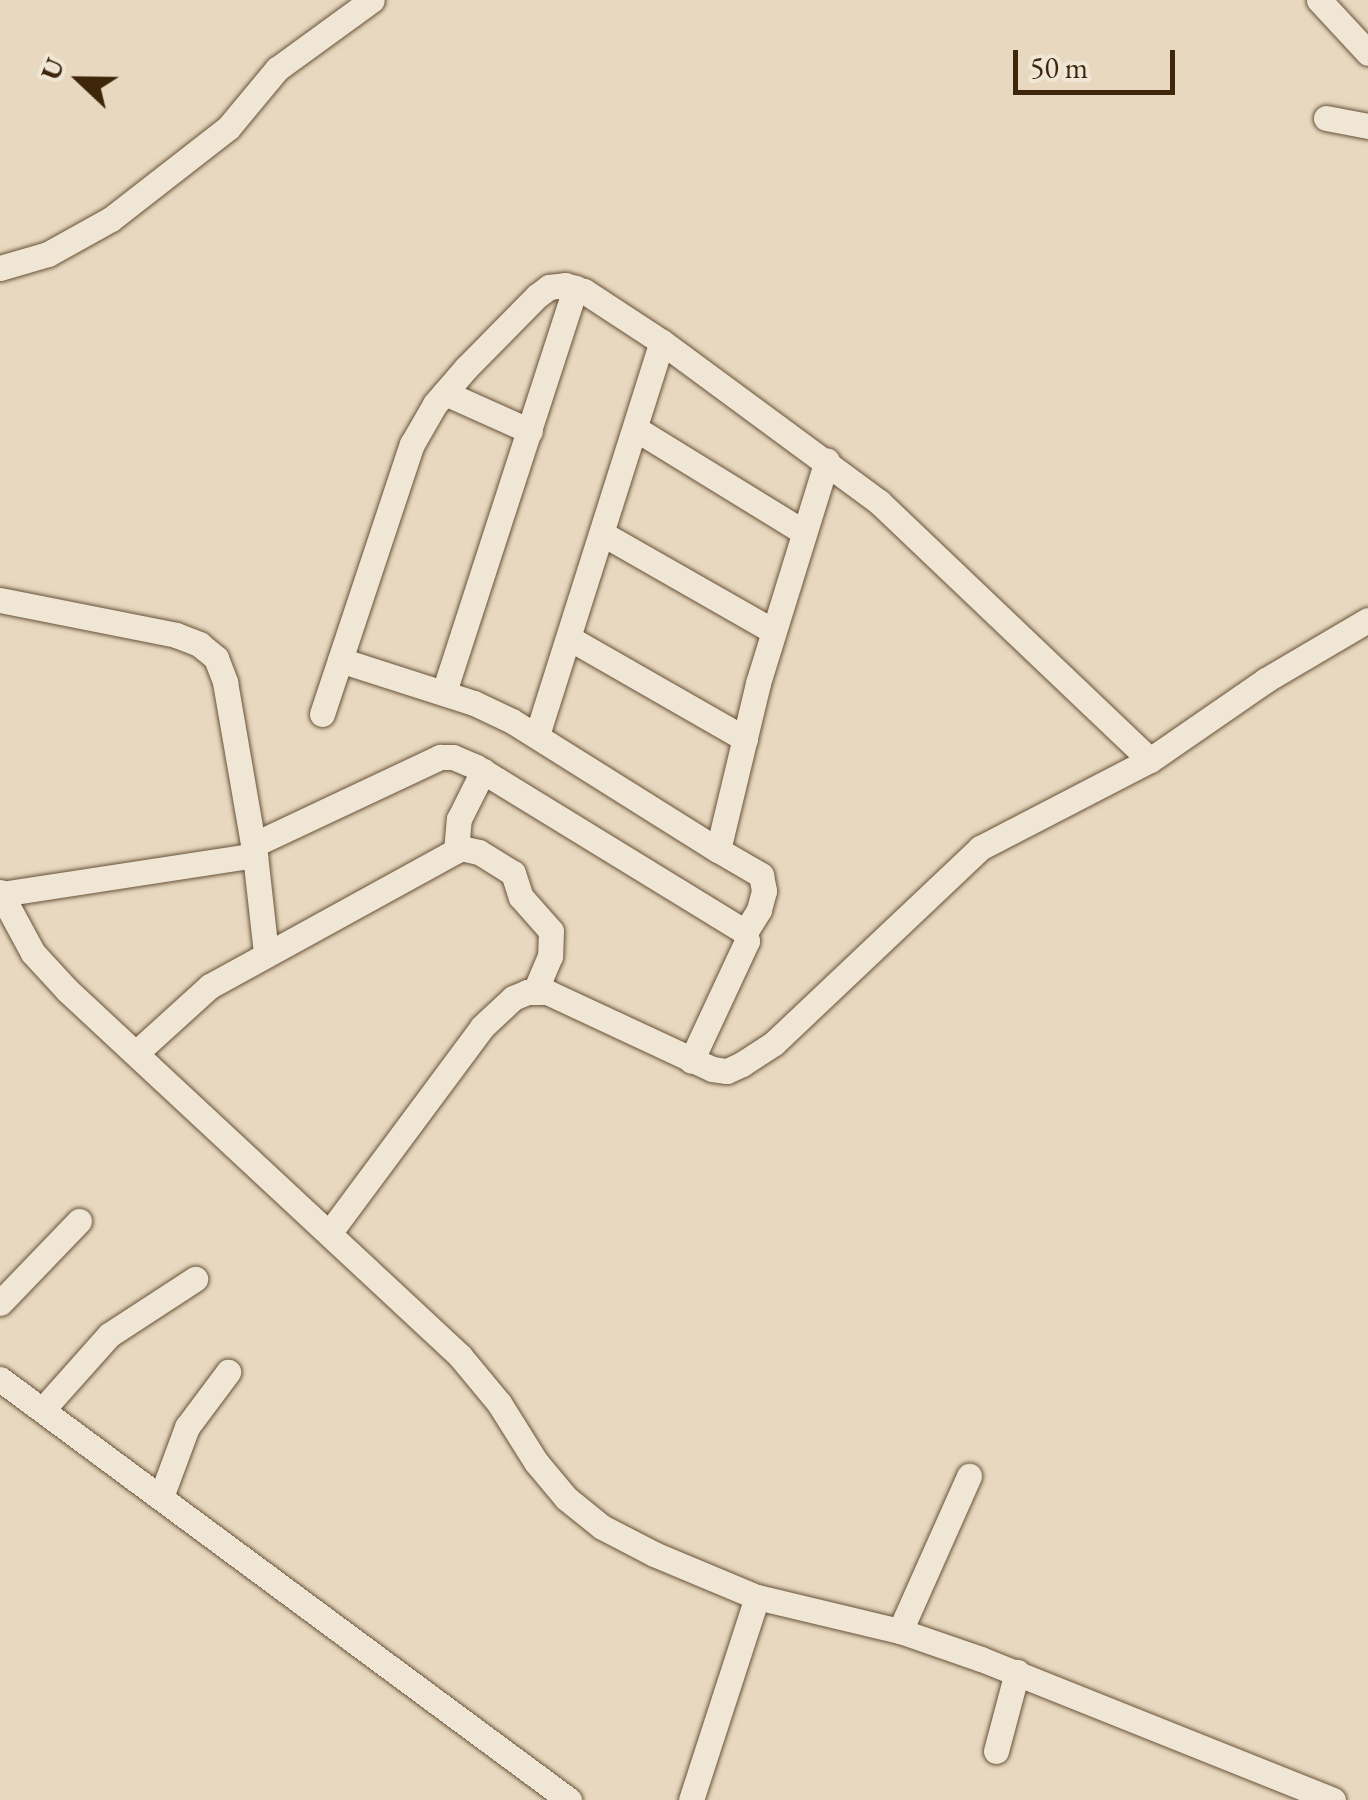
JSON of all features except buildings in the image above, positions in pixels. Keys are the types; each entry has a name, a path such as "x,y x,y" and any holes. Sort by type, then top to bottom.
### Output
{"street":[{"path":"0,268 48,254 111,218 228,128 277,68 372,0"},
{"path":"1319,0 1368,53"},
{"path":"1326,118 1368,126"},
{"path":"322,714 412,444 445,393 537,296 549,287 575,288 662,342 879,502 1150,760"},
{"path":"444,692 575,288"},
{"path":"537,734 662,342"},
{"path":"445,393 530,431"},
{"path":"636,430 802,530"},
{"path":"718,850 773,631 826,460"},
{"path":"603,534 773,631"},
{"path":"0,600 176,634 208,650 225,682 254,850 266,954"},
{"path":"330,1232 482,1027 513,998 534,992 576,1006 691,1061 727,1070 755,1056 980,848 1150,760 1266,680 1368,620"},
{"path":"569,638 745,738"},
{"path":"340,660 444,692 537,734 761,875 764,891 759,910 745,932 747,941 691,1061"},
{"path":"745,932 482,771 453,757 440,756 254,850 0,893 33,953 478,1375 536,1462 566,1498 626,1541 758,1597 900,1631 1017,1672 1332,1800"},
{"path":"456,851 459,819 482,771"},
{"path":"136,1053 210,986 456,851 479,852 513,873 521,897 551,932 550,956 534,992"},
{"path":"0,1303 78,1221"},
{"path":"44,1408 109,1335 195,1280"},
{"path":"161,1497 187,1428 228,1372"},
{"path":"0,1379 570,1800"},
{"path":"900,1631 969,1476"},
{"path":"691,1800 758,1597"},
{"path":"996,1752 1017,1672"}]}
